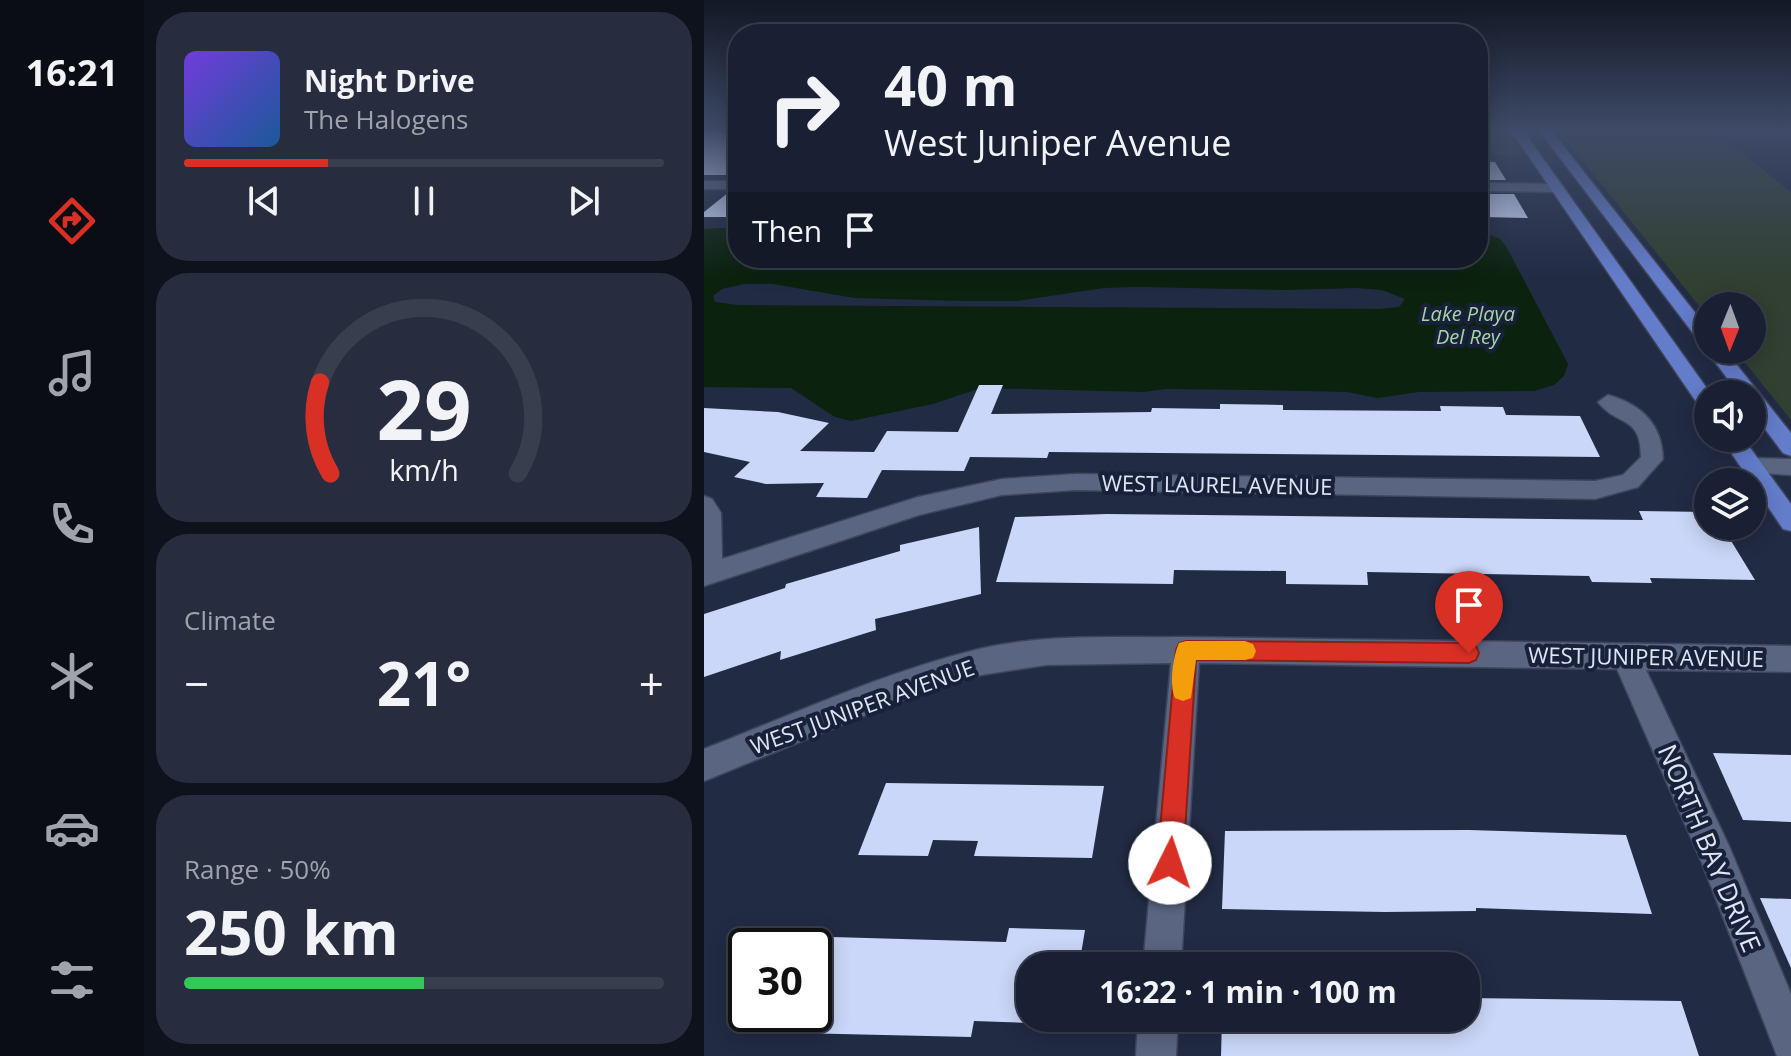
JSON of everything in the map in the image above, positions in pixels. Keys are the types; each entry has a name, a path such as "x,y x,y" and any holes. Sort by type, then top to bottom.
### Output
{"main road":[{"path":"1549,178 1694,384"},
{"path":"1582,178 1694,323"},
{"path":"1726,364 1738,380"},
{"path":"1766,416 1791,448"},
{"path":"1742,452 1791,522"}],"street":[{"path":"704,185 728,185"},
{"path":"1488,187 1556,188"},
{"name":"WEST LAUREL AVENUE","path":"707,574 918,506 1002,487 1076,482 1595,490 1630,481 1652,459 1653,436 1641,420 1608,402"},
{"path":"1752,466 1791,467"},
{"path":"704,505 709,513 707,574"},
{"path":"1163,952 1186,650"},
{"name":"WEST JUNIPER AVENUE","path":"704,765 914,682 981,662 1046,652 1186,650 1791,659"},
{"name":"NORTH BAY DRIVE","path":"1625,655 1717,858 1791,1042"},
{"path":"1156,1056 1157,1032"}],"shaded area":[{"path":"1597,178 1774,178 1791,192 1791,420 1766,389 1766,380 1759,380 1746,364 1766,364 1766,292 1694,292 1694,300"}],"water":[{"name":"Lake Playa Del Rey","path":"728,228 728,268 1488,268 1488,234 1499,238 1506,246 1568,364 1564,376 1554,385 1534,391 1419,392 1378,398 1347,392 981,388 933,404 851,421 835,417 791,388 704,387 704,229","holes":["744,284 773,284 854,298 1017,301 1104,288 1140,287 1356,288 1382,290 1405,299 1399,307 1380,309 738,305 715,302 713,296 722,289"]}],"building":[{"path":"728,193 728,217 704,217 704,212"},
{"path":"1488,194 1514,194 1528,218 1488,217"},
{"path":"979,385 1003,385 991,414 1151,412 1152,408 1220,409 1220,404 1283,405 1283,410 1441,411 1440,406 1503,407 1506,415 1580,416 1600,457 1049,452 1047,458 970,457 964,471 882,470 867,498 816,497 824,483 766,484 734,477 750,462 704,452 704,408 778,412 829,423 800,451 874,452 887,431 958,432"},
{"path":"1639,511 1694,512 1694,540 1731,540 1755,580 1650,578 1652,583 1592,582 1589,576 1367,572 1368,585 1286,584 1286,571 1174,570 1173,584 996,582 1015,517 1107,514 1643,520"},
{"path":"979,527 981,594 875,619 876,630 780,660 781,651 704,677 704,614 785,588 786,584 900,551 900,545"},
{"path":"1713,753 1791,755 1791,822 1743,820"},
{"path":"886,783 1104,786 1092,858 974,856 978,841 933,840 928,856 858,855"},
{"path":"1469,830 1626,835 1652,914 1476,908 1476,911 1385,912 1222,909 1225,831"},
{"path":"1760,898 1791,899 1791,968"},
{"path":"1009,928 1085,930 1081,952 1016,952 1016,1022 974,1021 971,1037 796,1033 832,1032 832,937 1006,942"},
{"path":"1480,998 1681,1001 1699,1056 1221,1056 1222,1032 1480,1032"}],"slow traffic":[{"path":"1183,690 1186,650 1245,651"}],"route":[{"path":"1170,863 1186,650 1469,653"}]}
